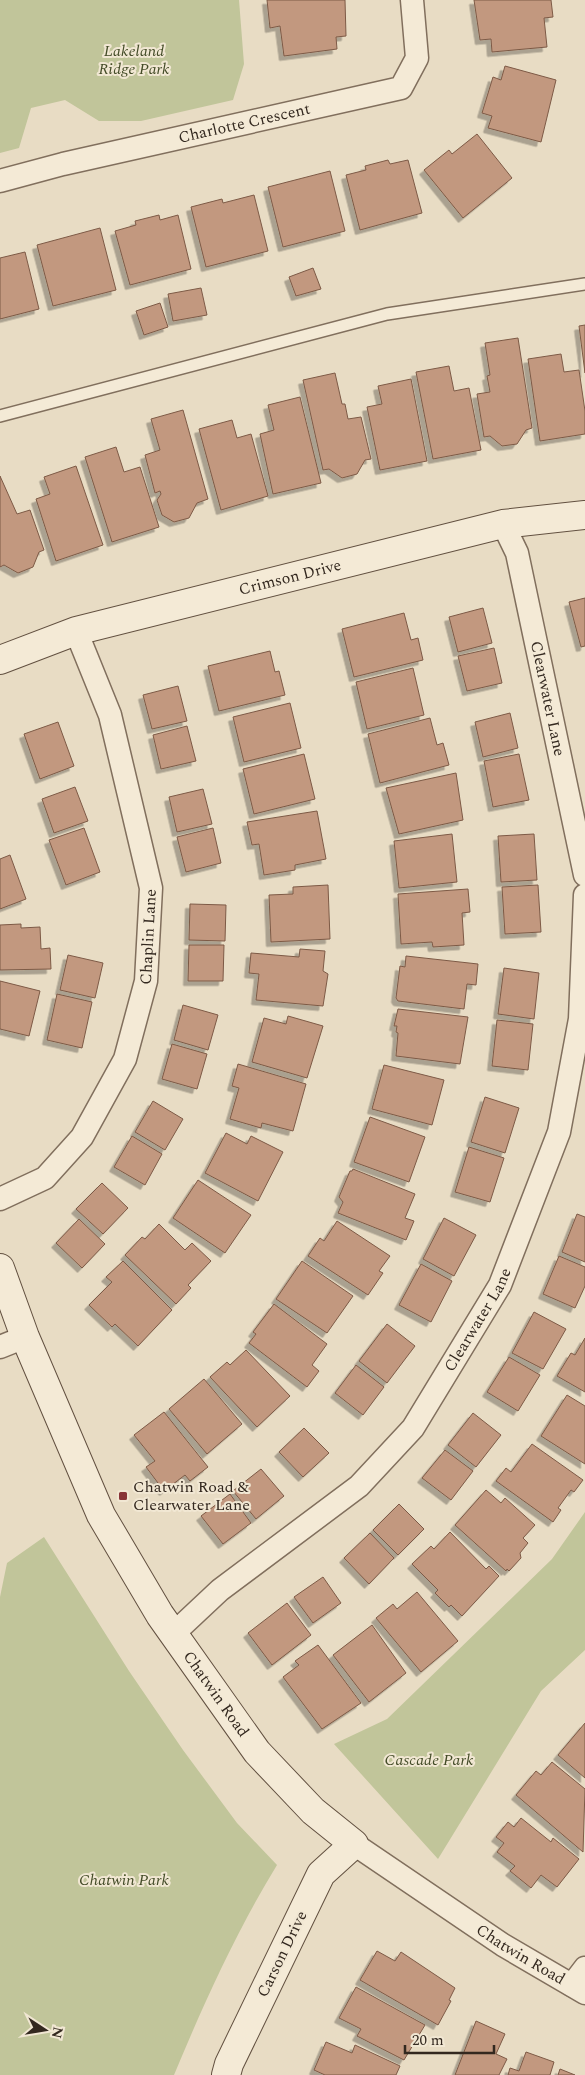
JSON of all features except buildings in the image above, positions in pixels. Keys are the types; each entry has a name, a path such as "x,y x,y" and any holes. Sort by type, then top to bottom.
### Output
{"street":[{"name":"Charlotte Crescent","path":"0,181 64,164 400,88 416,58 412,0"},
{"name":"Crimson Drive","path":"0,660 76,631 503,524 585,514"},
{"name":"Clearwater Lane","path":"503,524 517,553 585,875"},
{"name":"Chaplin Lane","path":"0,1199 45,1178 82,1137 125,1059 146,981 150,888 110,715 76,631"},
{"name":"Clearwater Lane","path":"172,1635 220,1590 359,1486 413,1428 500,1285 559,1132 580,1019 585,895"},
{"name":"Chatwin Road","path":"0,1268 25,1337 101,1515 172,1635 257,1752 314,1811 354,1844 503,1944 581,1982"},
{"path":"0,1347 25,1337"},
{"name":"Carson Drive","path":"226,2075 253,2012 321,1874 354,1844"}],"lane":[{"path":"0,416 387,314 585,284"}],"green space":[{"name":"Lakeland Ridge Park","path":"0,0 239,0 244,64 233,100 141,121 99,121 65,100 31,108 19,148 0,153"},
{"name":"Cascade Park","path":"585,1512 585,1650 541,1691 438,1859 334,1744 387,1719 552,1559"},
{"name":"Chatwin Park","path":"44,1537 129,1671 183,1750 237,1823 277,1865 221,1968 174,2075 0,2075 0,1597 7,1563"}],"place":[{"name":"Chatwin Road & Clearwater Lane","path":"123,1496"}]}
